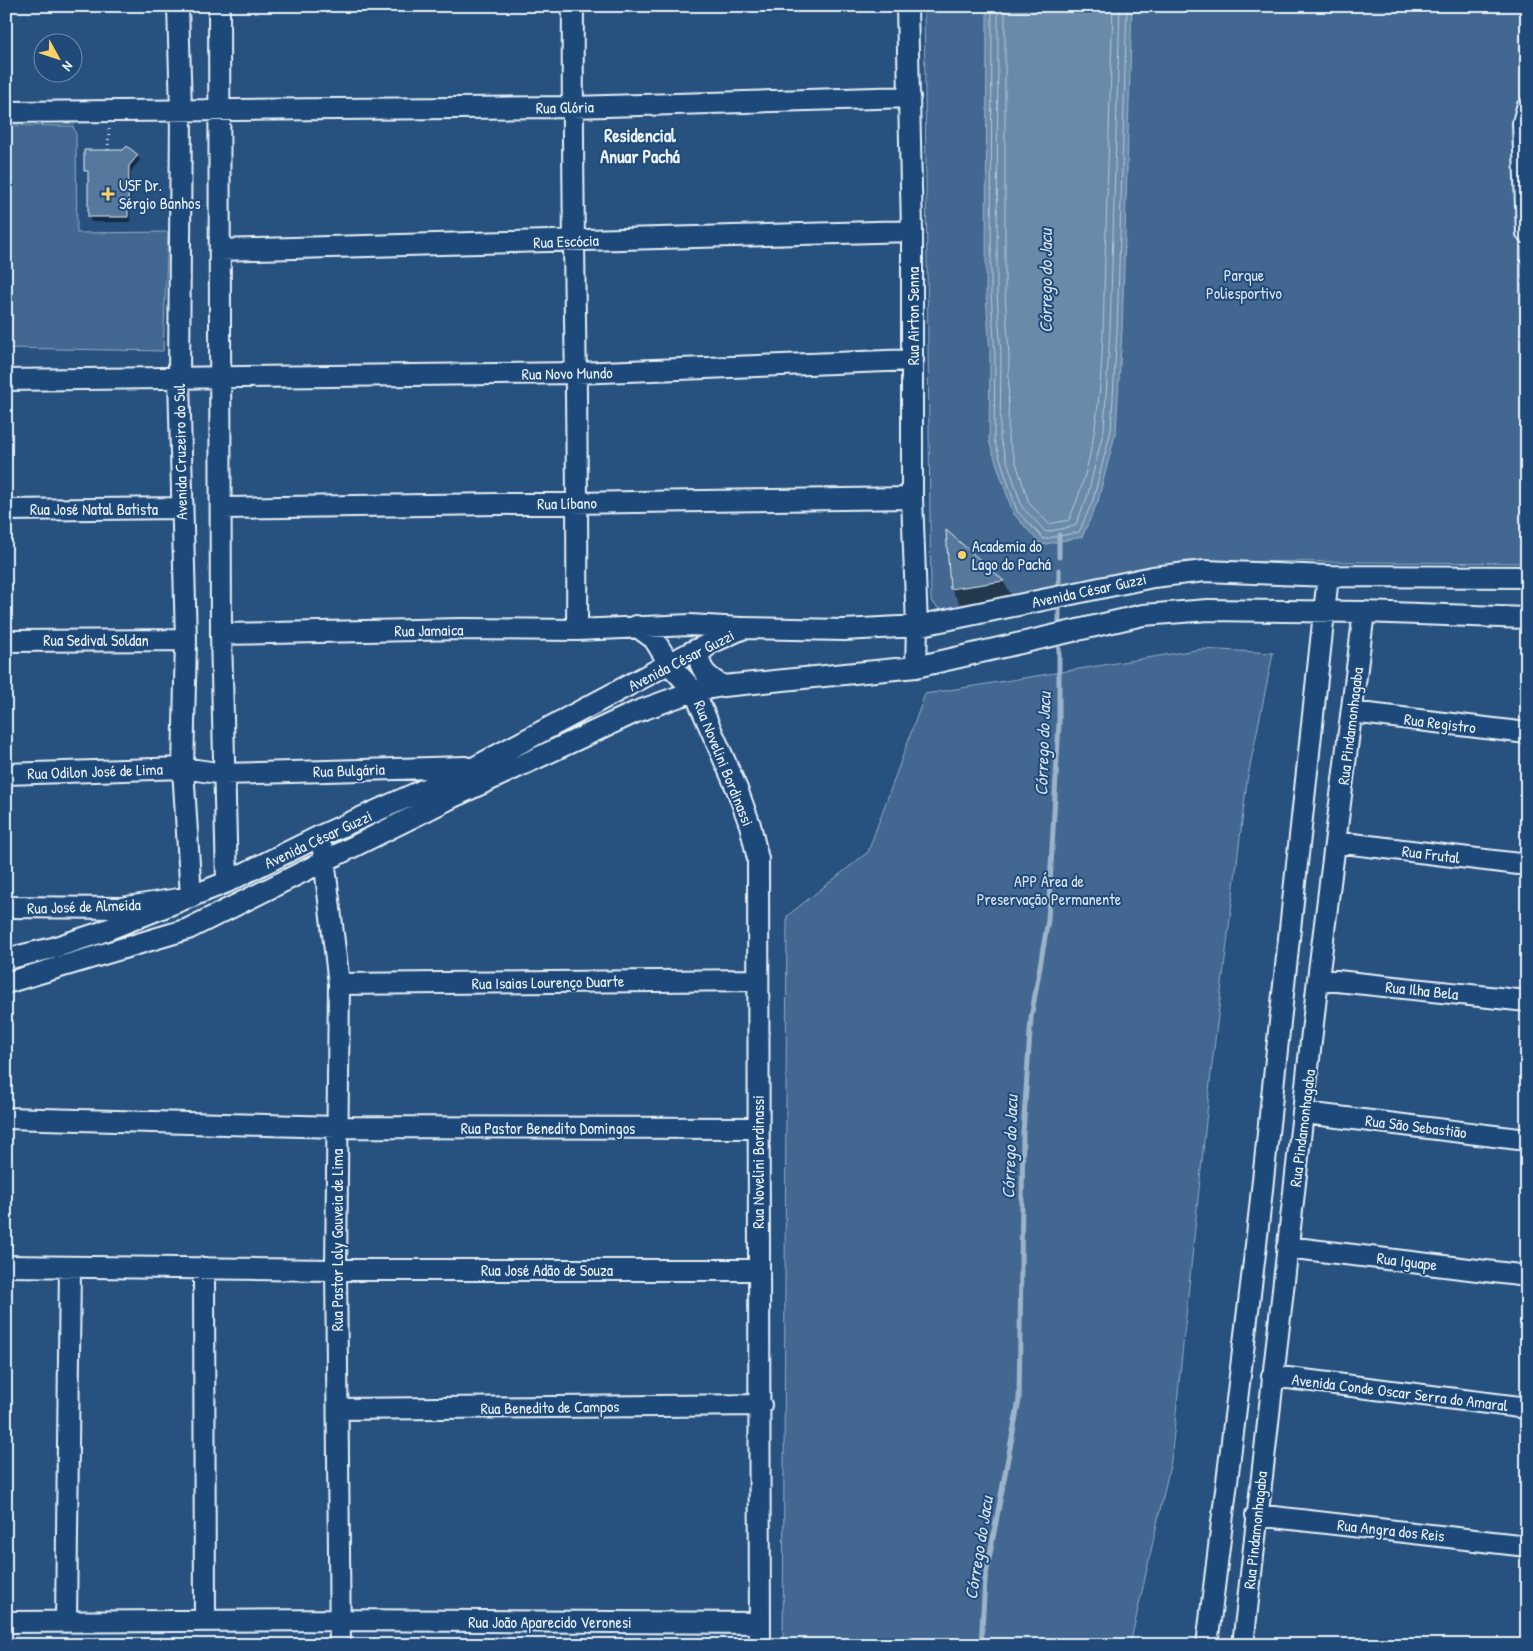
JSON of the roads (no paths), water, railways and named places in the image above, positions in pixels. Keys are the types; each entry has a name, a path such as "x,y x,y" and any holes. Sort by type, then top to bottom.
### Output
{"street":[{"name":"Avenida Cruzeiro do Sul","path":"178,6 181,111 179,378 186,640 183,768 191,898"},
{"path":"218,6 222,508 221,634 227,882"},
{"path":"573,6 572,107 578,503 577,630"},
{"name":"Rua Airton Senna","path":"907,6 912,231 912,498 917,626 916,667"},
{"name":"Rua Glória","path":"6,112 572,107 910,97"},
{"path":"1527,108 1523,123 1527,233"},
{"name":"Rua Escócia","path":"220,250 912,231"},
{"name":"Rua Novo Mundo","path":"6,380 576,373 913,360"},
{"name":"Rua Líbano","path":"222,508 912,498"},
{"name":"Rua José Natal Batista","path":"6,510 181,508"},
{"name":"Avenida César Guzzi","path":"6,959 53,948 90,936 191,898 227,882 320,836 475,767 709,644 744,628 844,630 917,626 1162,576 1205,571 1328,576 1527,577"},
{"path":"1207,1645 1256,1245 1328,576"},
{"name":"Avenida César Guzzi","path":"6,983 188,929 453,797 628,716 694,691 722,686 916,667 1143,615 1208,610 1364,612 1527,618"},
{"name":"Rua Pindamonhagaba","path":"1245,1644 1256,1515 1272,1376 1304,1113 1318,979 1364,612"},
{"path":"636,626 654,639 670,665"},
{"name":"Rua Jamaica","path":"221,634 462,629 577,630 636,626 744,628"},
{"name":"Rua Sedival Soldan","path":"6,641 186,640"},
{"path":"709,644 699,654 699,664 708,677 722,686"},
{"name":"Rua Novelini Bordinassi","path":"670,665 694,691 737,789 750,825 758,859 761,1405 760,1645"},
{"name":"Rua Registro","path":"1352,712 1527,733"},
{"name":"Rua Bulgária","path":"183,768 224,774 475,767"},
{"name":"Rua Odilon José de Lima","path":"6,774 183,768"},
{"name":"Rua Pastor Loly Gouveia de Lima","path":"320,836 326,861 339,984 336,1270 340,1645"},
{"name":"Rua Frutal","path":"1336,842 1527,865"},
{"name":"Rua José de Almeida","path":"6,908 121,908 191,898"},
{"name":"Rua Ilha Bela","path":"1318,979 1527,1001"},
{"name":"Rua Isaias Lourenço Duarte","path":"339,984 758,980"},
{"name":"Rua São Sebastião","path":"1304,1113 1527,1140"},
{"name":"Rua Pastor Benedito Domingos","path":"6,1118 338,1127 758,1128"},
{"name":"Rua Iguape","path":"1287,1247 1527,1276"},
{"name":"Rua José Adão de Souza","path":"6,1266 336,1270 759,1270"},
{"path":"66,1622 70,1267"},
{"path":"204,1268 205,1621"},
{"name":"Avenida Conde Oscar Serra do Amaral","path":"1272,1376 1527,1408"},
{"name":"Rua Benedito de Campos","path":"338,1409 761,1405"},
{"name":"Rua Angra dos Reis","path":"1256,1515 1527,1546"},
{"name":"Rua João Aparecido Veronesi","path":"6,1622 339,1620 760,1623"}],"water":[{"path":"987,6 1132,6 1122,331 1116,431 1098,501 1082,537 1041,545 1013,513 989,441 990,356 986,293"}],"waterway":[{"name":"Córrego do Jacu","path":"1059,535 1059,557"},
{"name":"Córrego do Jacu","path":"1059,570 1059,586"},
{"name":"Córrego do Jacu","path":"1059,606 1059,628"},
{"name":"Córrego do Jacu","path":"981,1645 985,1580 1019,1400 1023,1133 1031,1018 1048,920 1059,723 1059,649"}],"place":[{"name":"USF Dr. Sérgio Banhos","path":"108,194"},
{"name":"Academia do Lago do Pachá","path":"962,555"}],"district":[{"name":"Residencial Anuar Pachá","path":"640,146"}],"park label":[{"name":"Parque Poliesportivo","path":"1244,284"},
{"name":"APP Área de Preservação Permanente","path":"1049,890"}]}
